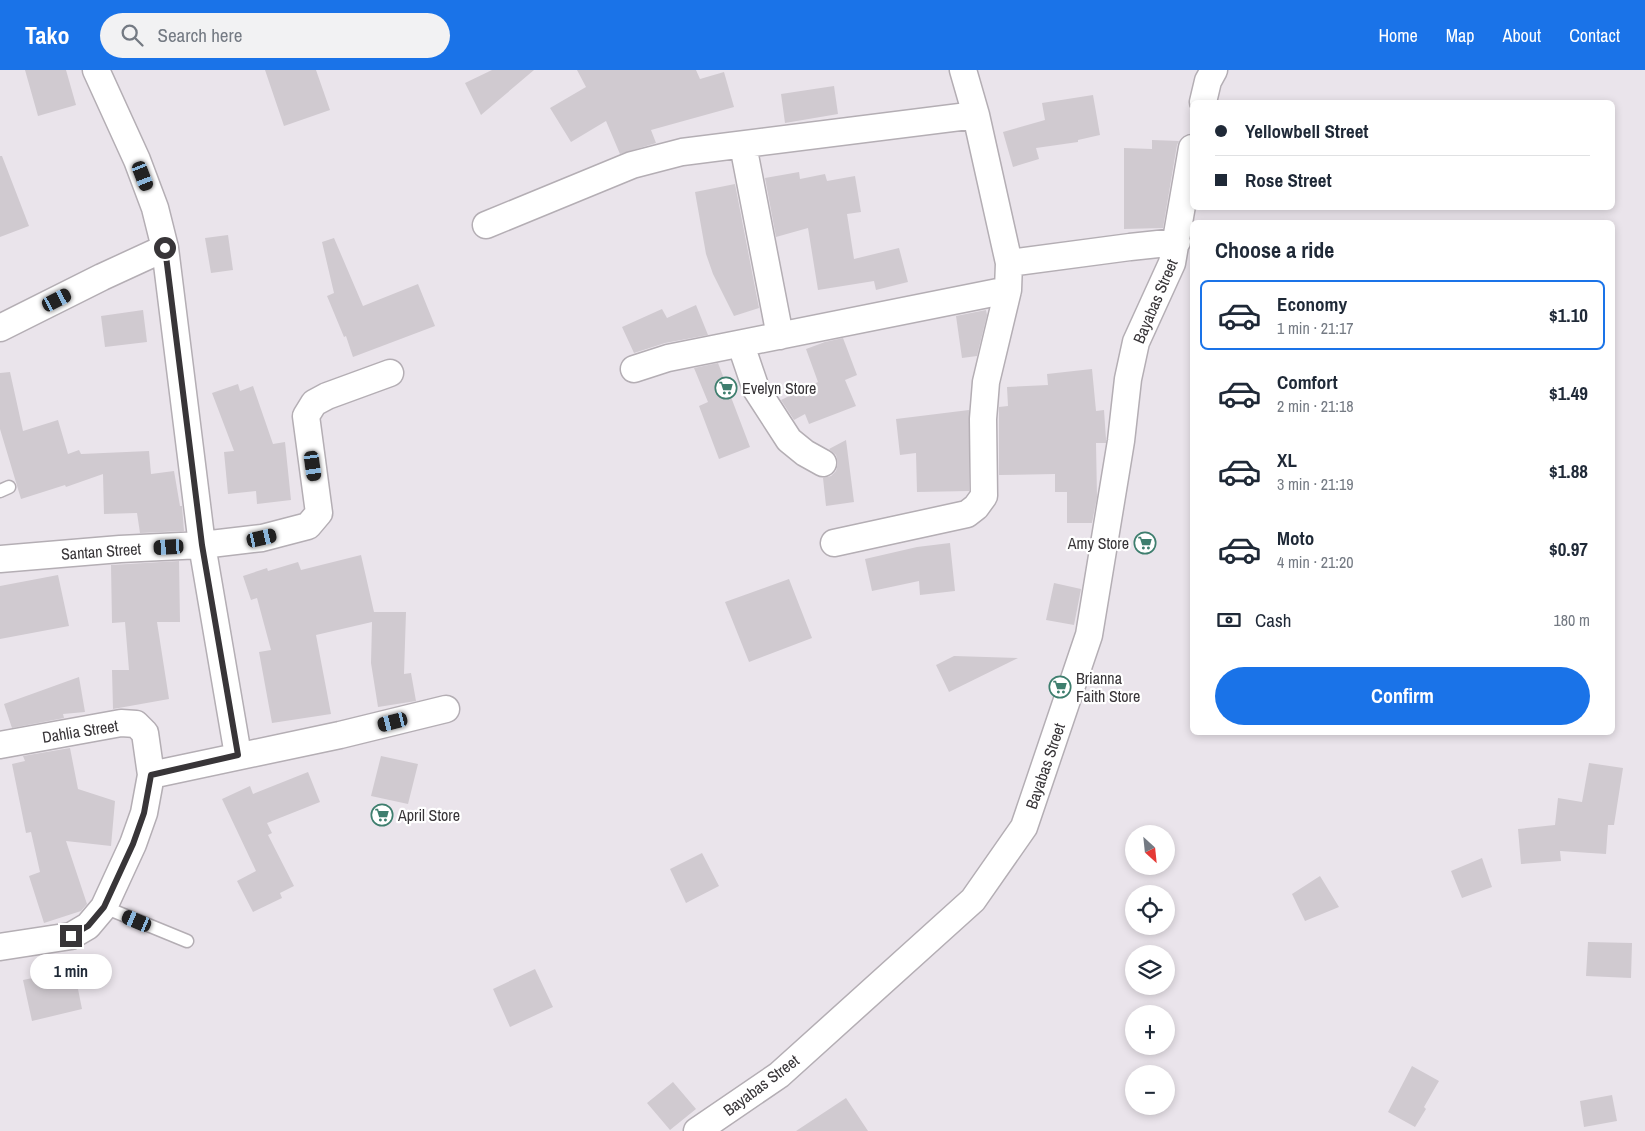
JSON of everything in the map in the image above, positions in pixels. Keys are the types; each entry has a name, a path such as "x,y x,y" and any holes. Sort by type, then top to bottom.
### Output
{"street":[{"path":"96,70 137,160 155,208 165,248 202,545 238,755"},
{"path":"834,543 967,514 976,507 984,496 983,419 986,382 1008,290 1009,264 976,115 963,70"},
{"path":"1203,100 1208,81 1214,70"},
{"path":"486,225 632,165 682,152 976,115"},
{"path":"743,145 780,336"},
{"name":"Bayabas Street","path":"697,1131 779,1075 973,900 1024,827 1089,635 1121,441 1128,380 1136,342 1181,256 1190,173"},
{"path":"1009,264 1130,247 1181,256"},
{"path":"0,328 165,248"},
{"path":"634,369 668,358 741,345 1008,290"},
{"path":"741,345 756,389 789,440 805,453 823,463"},
{"name":"Santan Street","path":"0,559 120,549 202,545 262,538 308,526 319,513 306,416 314,403 327,396 390,373"},
{"path":"0,947 71,936 88,926 104,907 133,844 144,813 151,775 238,755 340,735 446,709"},
{"name":"Dahlia Street","path":"0,745 121,723 136,724 145,733 151,775"}],"lane":[{"path":"104,907 187,941"}],"building":[{"path":"25,70 66,70 76,105 38,116"},
{"path":"265,70 316,70 330,110 284,126"},
{"path":"492,70 534,70 481,115 465,83"},
{"path":"577,70 696,70 700,79 724,72 734,107 651,130 656,143 620,154 606,121 571,142 550,108 586,87"},
{"path":"834,86 838,114 785,123 781,94"},
{"path":"1093,95 1100,135 1078,140 1078,142 1036,148 1039,159 1013,167 1003,132 1045,120 1042,103"},
{"path":"1152,140 1179,141 1163,228 1124,229 1124,148 1152,149"},
{"path":"0,156 2,156 29,226 0,237"},
{"path":"799,172 800,179 825,174 827,181 855,176 861,212 847,214 854,259 899,248 908,282 876,290 874,281 818,290 808,228 776,237 765,178"},
{"path":"735,184 759,308 734,316 713,274 706,254 695,192"},
{"path":"228,235 233,270 211,273 205,238"},
{"path":"334,238 363,306 418,284 435,326 353,357 346,336 344,337 327,296 334,293 322,242"},
{"path":"696,305 708,335 665,343 634,353 622,327 662,309 667,318"},
{"path":"143,310 147,342 105,347 101,316"},
{"path":"986,310 987,315 977,356 962,358 956,316"},
{"path":"843,338 857,375 845,380 856,406 809,424 805,414 794,420 781,400 818,382 806,349"},
{"path":"718,363 750,447 719,459 699,406 708,402 694,368"},
{"path":"1092,369 1096,411 1104,410 1106,443 1096,443 1097,497 1092,523 1067,523 1067,492 1055,492 1055,474 999,475 999,407 1008,406 1007,387 1048,385 1047,374"},
{"path":"10,372 23,431 58,420 68,454 79,450 81,454 149,451 151,474 174,471 180,506 182,506 184,531 140,533 137,513 104,514 103,474 66,487 65,485 21,499 0,429 0,373"},
{"path":"238,384 240,391 253,386 273,444 285,442 291,500 257,504 256,491 228,494 224,452 234,451 212,393"},
{"path":"969,410 969,491 917,492 916,453 900,455 896,419"},
{"path":"846,440 854,502 826,506 823,478 831,476 836,471 838,463 836,455 829,449"},
{"path":"950,543 955,591 920,595 919,581 872,591 865,559 917,547"},
{"path":"361,555 374,612 406,612 404,674 411,673 416,701 378,707 371,663 372,622 316,635 331,714 272,723 259,652 271,650 257,598 251,600 243,576 267,568 268,571 298,562 301,570"},
{"path":"179,561 180,622 157,622 169,699 113,709 112,670 129,670 125,622 112,623 111,565"},
{"path":"58,575 69,626 0,639 0,586"},
{"path":"789,579 812,638 749,662 725,602"},
{"path":"1054,583 1081,589 1074,625 1046,620"},
{"path":"954,656 1018,658 949,692 936,665"},
{"path":"79,677 85,712 63,714 64,718 12,728 4,704"},
{"path":"70,748 78,789 115,801 111,846 66,841 87,904 81,911 44,923 29,876 40,872 31,832 26,833 12,764 25,761 23,756"},
{"path":"381,756 418,764 408,804 371,796"},
{"path":"1589,763 1623,768 1614,825 1608,825 1606,854 1560,851 1561,861 1521,864 1518,829 1555,825 1558,798 1582,802"},
{"path":"308,772 320,802 267,823 272,833 268,835 294,886 280,893 282,898 253,912 237,881 256,871 222,799 250,786 253,794"},
{"path":"702,853 719,886 686,903 670,869"},
{"path":"1482,858 1492,887 1462,898 1451,871"},
{"path":"1320,876 1339,907 1305,921 1292,894"},
{"path":"1588,942 1632,943 1631,978 1586,976"},
{"path":"74,969 82,1009 32,1021 23,980"},
{"path":"535,969 553,1007 510,1027 493,989"},
{"path":"1412,1066 1439,1081 1415,1127 1388,1112"},
{"path":"673,1082 696,1109 670,1130 647,1103"},
{"path":"1612,1095 1617,1121 1584,1127 1580,1101"},
{"path":"846,1098 868,1131 796,1131"}],"place":[{"name":"Evelyn Store","path":"726,388"},
{"name":"Amy Store","path":"1145,543"},
{"name":"Brianna Faith Store","path":"1060,687"},
{"name":"April Store","path":"382,815"}],"route":[{"path":"71,936 88,926 104,907 115,885 144,813 151,775 238,755 202,545 165,248"}]}
